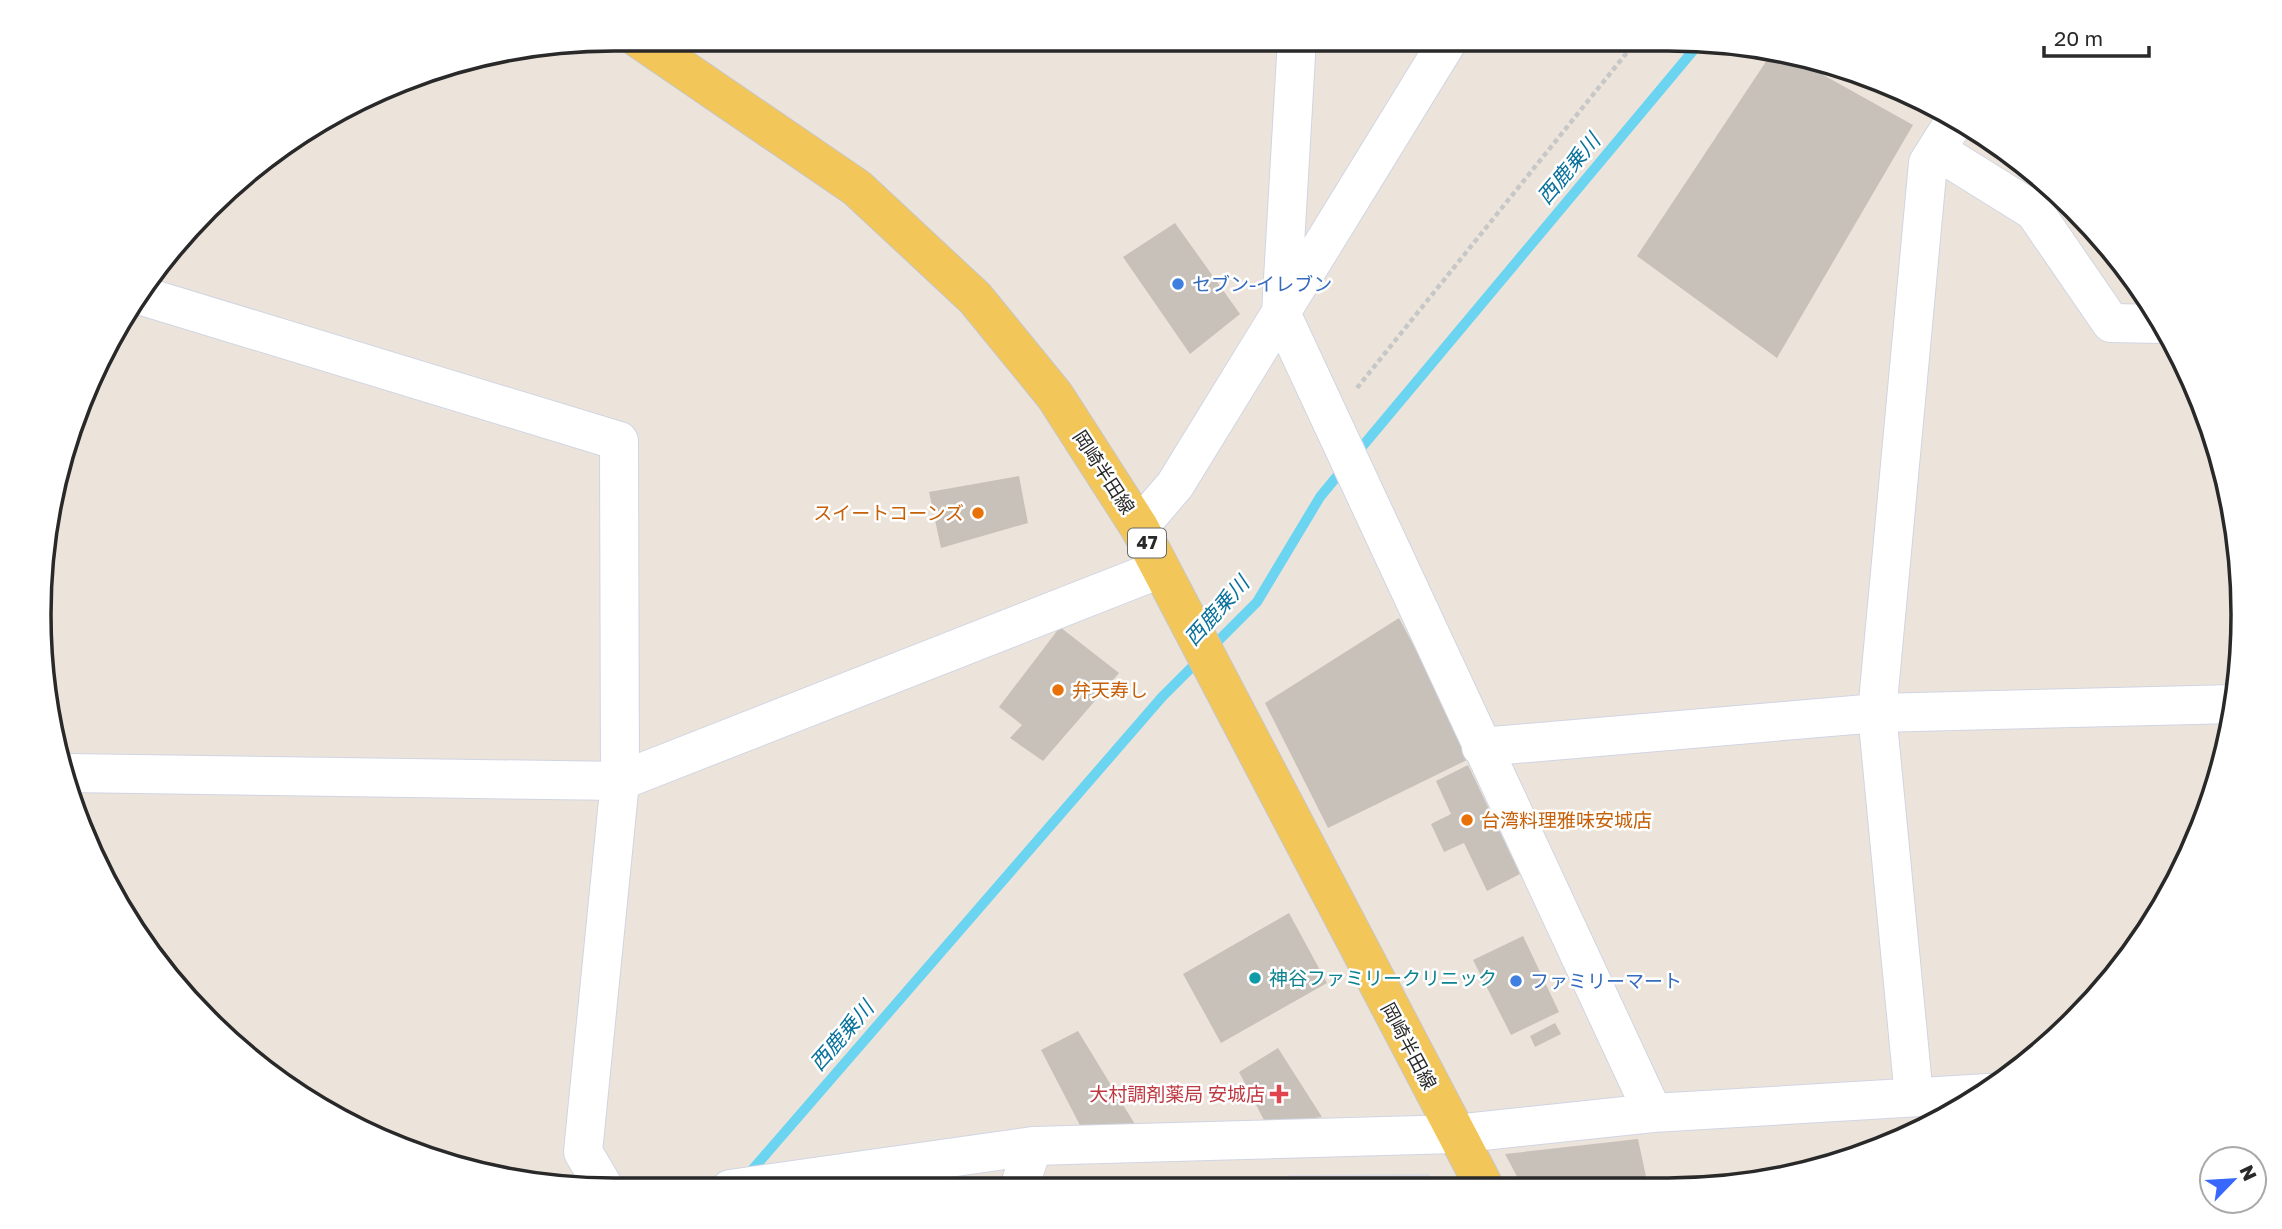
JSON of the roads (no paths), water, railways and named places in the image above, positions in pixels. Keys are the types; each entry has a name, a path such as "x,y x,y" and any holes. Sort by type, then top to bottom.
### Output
{"main road":[{"name":"岡崎半田線","path":"658,51 857,188 975,298 1055,396 1139,527 1480,1178"}],"street":[{"path":"1296,51 1281,313 1653,1113"},
{"path":"1139,527 1175,485 1442,51"},
{"path":"1914,1097 1877,713 1928,163 1951,127"},
{"path":"1936,150 2034,211 2111,323 2150,324"},
{"path":"148,298 619,442 620,781 583,1152 598,1178"},
{"path":"74,773 620,781 1160,569"},
{"path":"1481,747 1877,713 2223,704"},
{"path":"808,1178 1033,1146 1455,1134 1653,1113 1963,1094"},
{"path":"1022,1178 1033,1146"}],"waterway":[{"name":"西鹿乗川","path":"1356,454 1692,52"},
{"name":"西鹿乗川","path":"746,1177 1162,697 1257,602 1320,497 1343,469"}],"place":[{"name":"セブン-イレブン","path":"1178,284"},
{"name":"スイートコーンズ","path":"978,513"},
{"name":"弁天寿し","path":"1058,690"},
{"name":"台湾料理雅味安城店","path":"1467,820"},
{"name":"神谷ファミリークリニック","path":"1255,978"},
{"name":"ファミリーマート","path":"1516,981"},
{"name":"大村調剤薬局 安城店","path":"1279,1094"}]}
